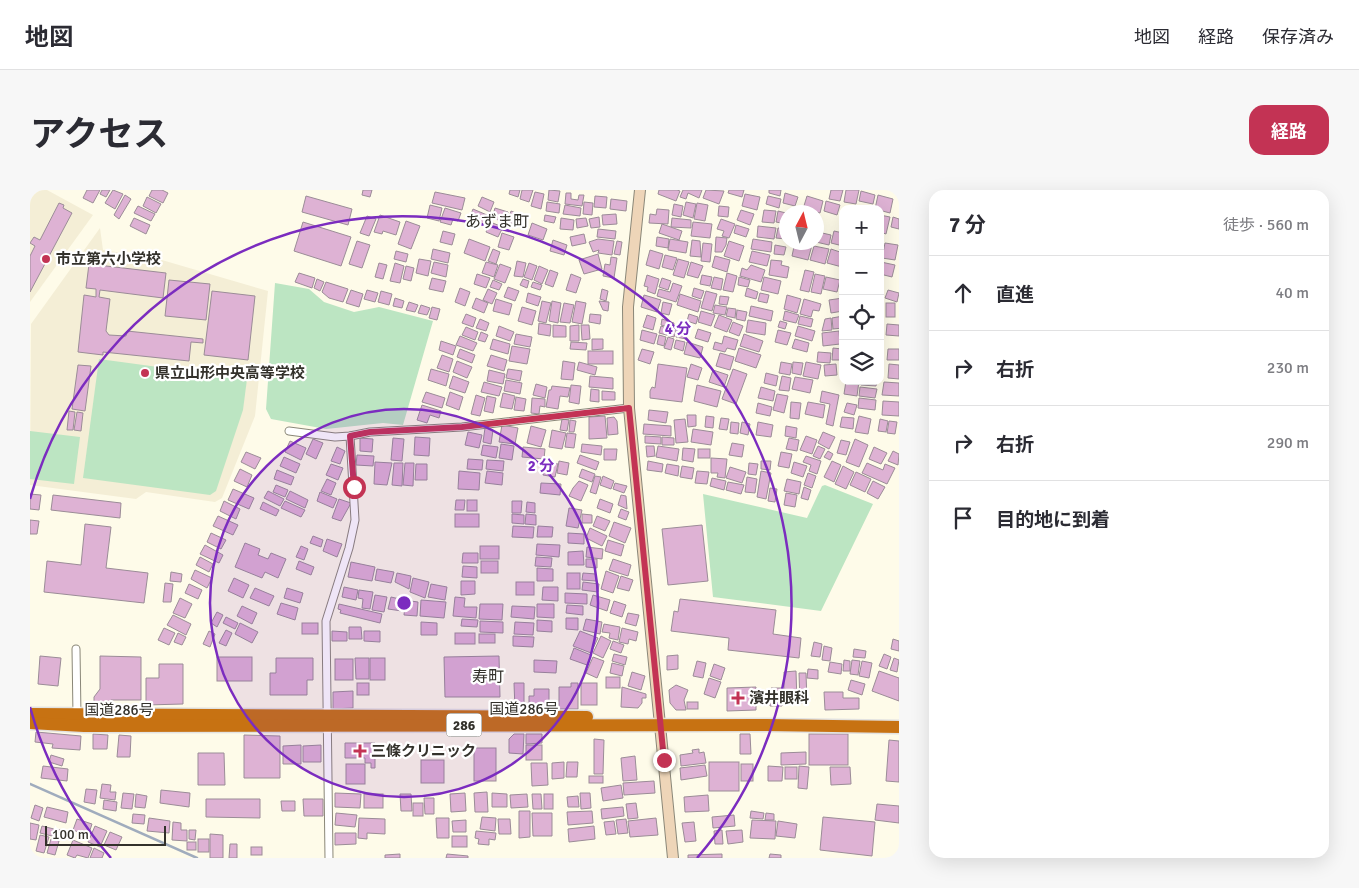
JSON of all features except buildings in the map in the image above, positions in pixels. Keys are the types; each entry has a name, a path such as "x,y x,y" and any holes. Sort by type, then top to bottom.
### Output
{"highway":[{"name":"国道286号","path":"30,714 80,721"},
{"name":"国道286号","path":"30,723 80,721 660,722 899,720"},
{"name":"国道286号","path":"660,722 899,727"}],"street":[{"path":"640,190 628,306 629,408 673,858"},
{"path":"289,431 335,437 350,436 370,432 462,427 629,408"},
{"path":"329,858 326,621 349,548 355,520 350,436"},
{"path":"76,649 80,721"}],"shaded area":[{"name":"市立第六小学校","path":"30,190 47,190 93,215 30,302"},
{"name":"県立山形中央高等学校","path":"100,228 103,250 155,258 268,291 255,416 222,498 215,502 146,492 136,499 30,485 31,324"}],"green space":[{"path":"275,283 309,289 324,302 354,312 379,307 433,321 403,425 383,423 326,429 271,419 266,409"},
{"path":"99,359 247,379 243,410 216,491 210,495 83,478"},
{"path":"30,431 80,437 74,484 30,479"},
{"path":"825,485 873,504 821,611 713,597 703,494 807,518 822,486"}],"waterway":[{"path":"30,784 197,858"}],"place":[{"name":"市立第六小学校","path":"46,259"},
{"name":"県立山形中央高等学校","path":"145,373"},
{"name":"濱井眼科","path":"738,698"},
{"name":"三條クリニック","path":"360,751"}],"district":[{"name":"あずま町","path":"497,221"},
{"name":"寿町","path":"488,676"}],"route":[{"path":"354,487 350,436 370,432 408,432 462,427 629,408 664,760"}]}
